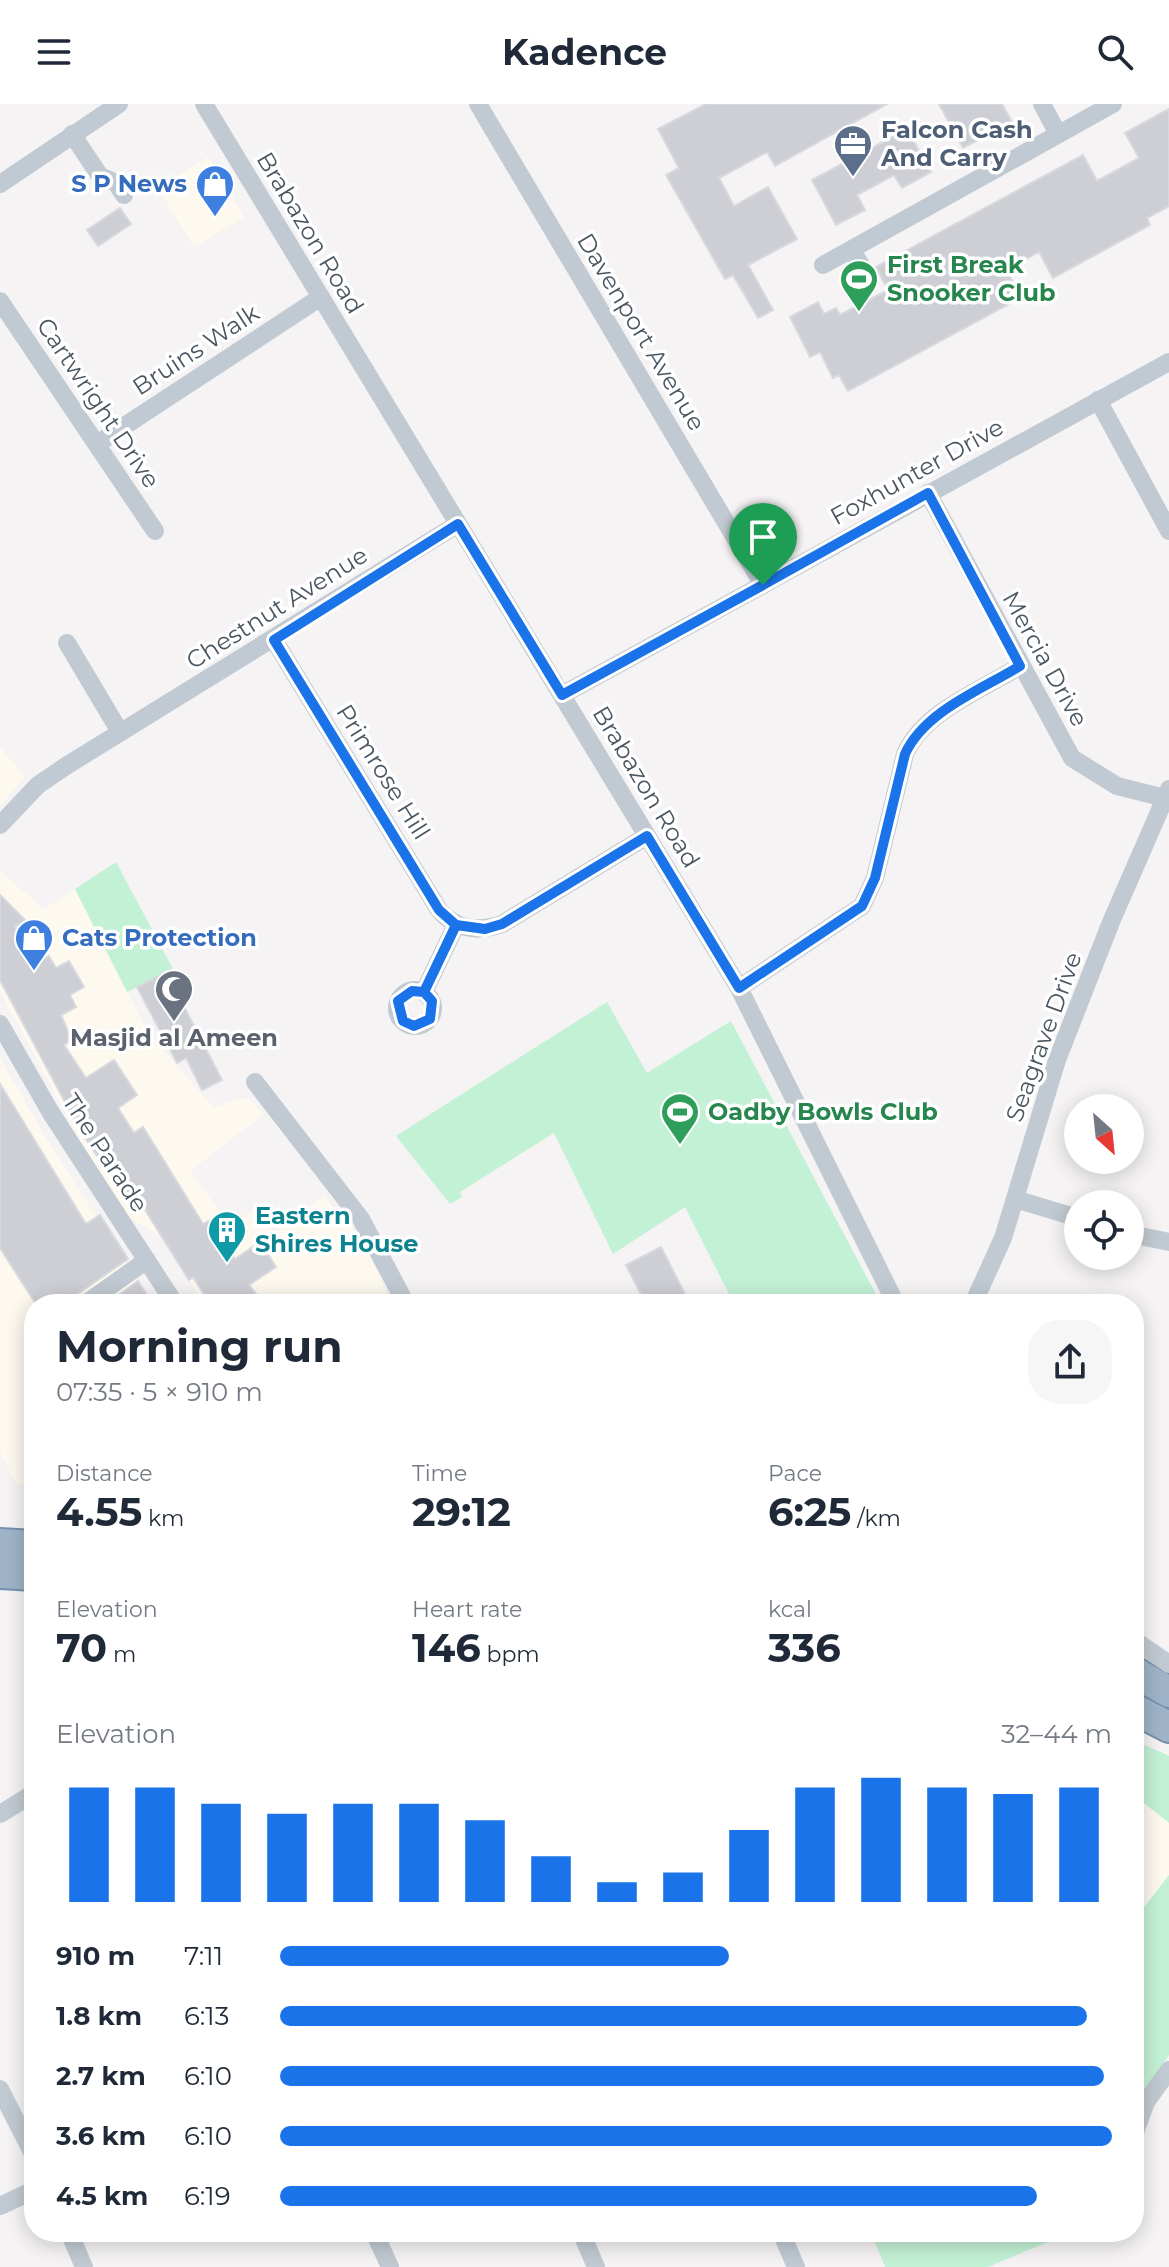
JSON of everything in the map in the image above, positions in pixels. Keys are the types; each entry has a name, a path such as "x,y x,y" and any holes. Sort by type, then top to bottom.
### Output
{"highway":[{"path":"0,1544 24,1545"},
{"path":"0,1573 24,1574"},
{"path":"1144,1678 1169,1692"},
{"path":"1144,1714 1169,1727"}],"street":[{"path":"0,184 119,104"},
{"name":"Brabazon Road","path":"204,104 739,988 891,1294"},
{"name":"Davenport Avenue","path":"478,104 763,585"},
{"path":"1042,104 1058,134"},
{"path":"823,265 1113,104"},
{"path":"72,134 100,176 116,183 124,195"},
{"path":"852,250 870,281"},
{"name":"Bruins Walk","path":"97,444 321,297"},
{"name":"Cartwright Drive","path":"0,301 155,531"},
{"name":"Foxhunter Drive","path":"562,695 1169,362"},
{"path":"1098,400 1169,531"},
{"name":"Mercia Drive","path":"928,493 1072,758 1117,786 1167,794"},
{"name":"Chestnut Avenue","path":"0,825 38,785 458,524"},
{"name":"Primrose Hill","path":"274,640 439,910 456,925"},
{"path":"67,643 120,732"},
{"path":"739,988 862,906 875,878 905,754 913,737 927,723 1020,666"},
{"name":"Seagrave Drive","path":"978,1294 1003,1238 1057,1060 1167,794"},
{"path":"424,992 456,925 485,929 502,924 647,836"},
{"name":"The Parade","path":"0,1024 51,1113 169,1294"},
{"path":"255,1082 361,1219 401,1294"},
{"path":"1015,1199 1064,1214"},
{"path":"1144,1237 1169,1242"},
{"path":"99,1294 147,1260"},
{"path":"1144,1647 1169,1664"},
{"path":"0,1814 24,1799"},
{"path":"1144,2108 1169,2070"},
{"path":"0,2089 24,2136"},
{"path":"0,2206 24,2195"},
{"path":"73,2242 84,2267"},
{"path":"379,2242 390,2267"},
{"path":"585,2242 596,2267"},
{"path":"785,2242 796,2267"}],"shaded area":[{"path":"208,157 244,217 194,247 158,188"},
{"path":"0,747 25,776 0,806"},
{"path":"0,871 44,909 75,889 147,1031 214,1108 237,1099 250,1099 263,1115 190,1171 231,1226 254,1209 274,1234 324,1196 361,1239 387,1294 198,1294 164,1237 129,1218 77,1135 0,991"},
{"path":"0,1058 49,1143 147,1294 24,1294 24,1485 16,1484 0,1453"},
{"path":"1144,1752 1169,1766 1169,1907 1144,1938"}],"green space":[{"path":"116,862 173,969 127,992 75,889"},
{"path":"607,1002 647,1073 731,1021 876,1294 729,1294 685,1207 613,1254 554,1133 460,1192 462,1197 450,1204 396,1136"},
{"path":"1144,1745 1169,1756 1169,1823 1144,1803"},
{"path":"1169,1875 1169,2055 1144,2091 1144,1907"},
{"path":"875,2242 1048,2242 988,2267 885,2267"}],"building":[{"path":"706,104 887,104 775,166 767,152 719,178 734,206 768,187 797,239 748,265 773,310 758,318 733,275 725,279 666,175 679,168 658,129"},
{"path":"939,104 1002,104 1012,122 963,148"},
{"path":"1169,109 1169,206 1147,218 1150,225 1053,278 1039,252 1006,270 1022,297 848,391 839,375 833,378 820,352 810,357 790,317 818,302 824,314 836,308 840,315 888,290 876,267 1083,155 1097,181 1139,158 1125,133"},
{"name":"Falcon Cash And Carry","path":"907,129 931,172 902,188 894,175 857,195 865,210 836,225 812,180"},
{"path":"120,208 131,224 98,246 87,230"},
{"path":"0,895 26,921 15,927 34,964 49,956 56,968 69,961 84,987 70,995 76,1007 61,1015 72,1040 64,1045 86,1078 114,1060 137,1095 118,1108 134,1133 143,1127 203,1224 210,1220 235,1259 260,1242 276,1267 249,1285 256,1294 204,1294 193,1277 189,1280 142,1205 134,1210 81,1132 0,980"},
{"name":"Masjid al Ameen","path":"166,972 222,1080 202,1090 186,1058 177,1063 137,987"},
{"path":"0,1084 86,1224 100,1215 128,1259 77,1294 30,1294 0,1248"},
{"path":"661,1247 685,1294 641,1294 626,1265"},
{"path":"138,1281 146,1294 120,1294"}],"place":[{"name":"Falcon Cash And Carry","path":"853,178"},
{"name":"S P News","path":"215,218"},
{"name":"First Break Snooker Club","path":"859,313"},
{"name":"Cats Protection","path":"34,972"},
{"name":"Masjid al Ameen","path":"174,1023"},
{"name":"Oadby Bowls Club","path":"680,1146"},
{"name":"Eastern Shires House","path":"227,1264"}],"route":[{"path":"763,585 562,695 458,524 274,640 439,910 456,925 424,992 407,992 398,1001 397,1008 403,1021 408,1025 420,1026 433,1014 432,1001 424,992 456,925 485,929 502,924 647,836 739,988 862,906 875,878 905,754 913,737 927,723 1020,666 928,493 763,585"}]}
